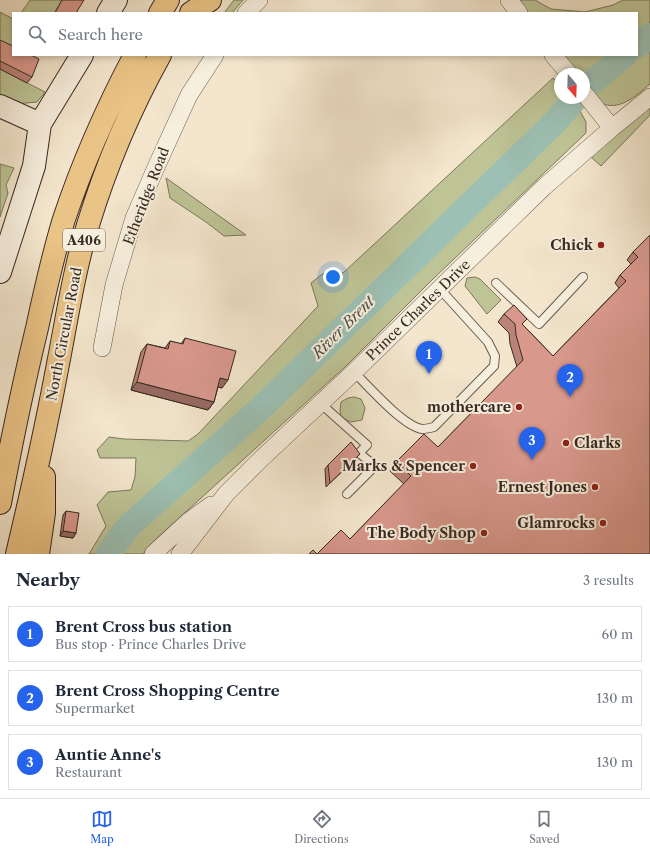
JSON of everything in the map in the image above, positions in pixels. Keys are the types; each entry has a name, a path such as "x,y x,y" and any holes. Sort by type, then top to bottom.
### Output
{"highway":[{"path":"188,12 196,0"},
{"path":"192,12 210,0"},
{"name":"North Circular Road","path":"0,503 14,428 47,284 64,220 90,149 134,56"},
{"name":"North Circular Road","path":"17,554 29,505 71,296 88,226 122,130 140,91 159,56"},
{"name":"A406","path":"0,460 14,428"},
{"name":"A406","path":"38,554 44,513 43,436"}],"street":[{"path":"109,12 116,0"},
{"path":"247,12 259,0"},
{"path":"509,0 518,12"},
{"path":"0,272 34,166 40,124 81,56"},
{"name":"Etheridge Road","path":"102,348 114,285 134,218 189,95 214,56"},
{"path":"554,56 564,68"},
{"name":"Prince Charles Drive","path":"180,554 226,494 539,192 650,97"},
{"path":"590,100 612,128"},
{"path":"0,106 40,124"},
{"path":"153,554 169,546 189,521 226,494"},
{"name":"Prince Charles Drive","path":"192,554 196,533"}],"lane":[{"path":"496,283 539,324 583,277"},
{"path":"354,372 384,403 414,426 423,429 434,427 494,366 495,356 488,342 439,288"},
{"path":"320,403 367,445 359,453 375,466 347,494"}],"green space":[{"path":"30,0 62,0 55,12 22,12"},
{"path":"234,0 243,0 233,12 225,12"},
{"path":"516,0 535,0 551,9 585,12 525,12"},
{"path":"623,0 650,0 650,22 638,32 638,12 585,12 613,5"},
{"path":"0,12 12,18 12,53 0,47"},
{"path":"650,46 650,84 633,98 613,106 599,102 590,94 590,92"},
{"path":"560,56 609,56 590,71 590,68 569,68"},
{"path":"0,69 45,92 37,102 15,104 0,96"},
{"path":"553,78 554,104 558,104 541,123 258,403 125,523 104,554 89,554 106,526 97,505 108,492 131,490 135,477 136,458 100,458 97,450 109,437 124,439 188,441 198,434 318,306 311,283 330,268 343,273"},
{"path":"650,108 650,115 601,166 591,157 610,139"},
{"path":"579,109 586,122 586,133 431,281 346,366 154,541 143,554 114,554 131,530 292,388 360,322 513,167"},
{"path":"0,164 14,168 6,185 8,193 0,217"},
{"path":"166,178 246,235 224,236 170,198"},
{"path":"475,277 480,279 501,300 487,314 465,286 467,278"},
{"path":"354,397 361,399 365,408 362,420 351,422 341,417 340,410 341,402 348,398"}],"building":[{"path":"62,0 84,0 77,12 56,12"},
{"path":"0,40 12,46 12,56 33,56 39,59 32,77 0,61"},
{"path":"650,235 650,554 317,554 341,530 350,539 411,476 396,462 424,434 438,447 523,360 516,335 515,324 504,314 514,305 527,319 522,324 553,356 626,281 620,275 638,257 633,252"},
{"path":"185,338 236,351 228,380 220,378 214,402 137,382 147,344 168,349 170,341 183,344"},
{"path":"351,442 360,454 330,483 328,465"},
{"path":"66,511 79,513 76,533 63,531"},
{"path":"313,550 317,554 309,554"}],"waterway":[{"name":"River Brent","path":"638,45 650,35"},
{"name":"River Brent","path":"590,84 624,56"},
{"name":"River Brent","path":"108,554 128,527 262,407 554,123 571,104"}],"place":[{"name":"Chick","path":"601,245"},
{"name":"Brent Cross bus station","path":"429,374"},
{"name":"Brent Cross Shopping Centre","path":"570,397"},
{"name":"mothercare","path":"519,407"},
{"name":"Clarks","path":"566,443"},
{"name":"Auntie Anne's","path":"532,460"},
{"name":"Marks & Spencer","path":"473,466"},
{"name":"Ernest Jones","path":"595,487"},
{"name":"Glamrocks","path":"603,523"},
{"name":"The Body Shop","path":"484,533"}]}
